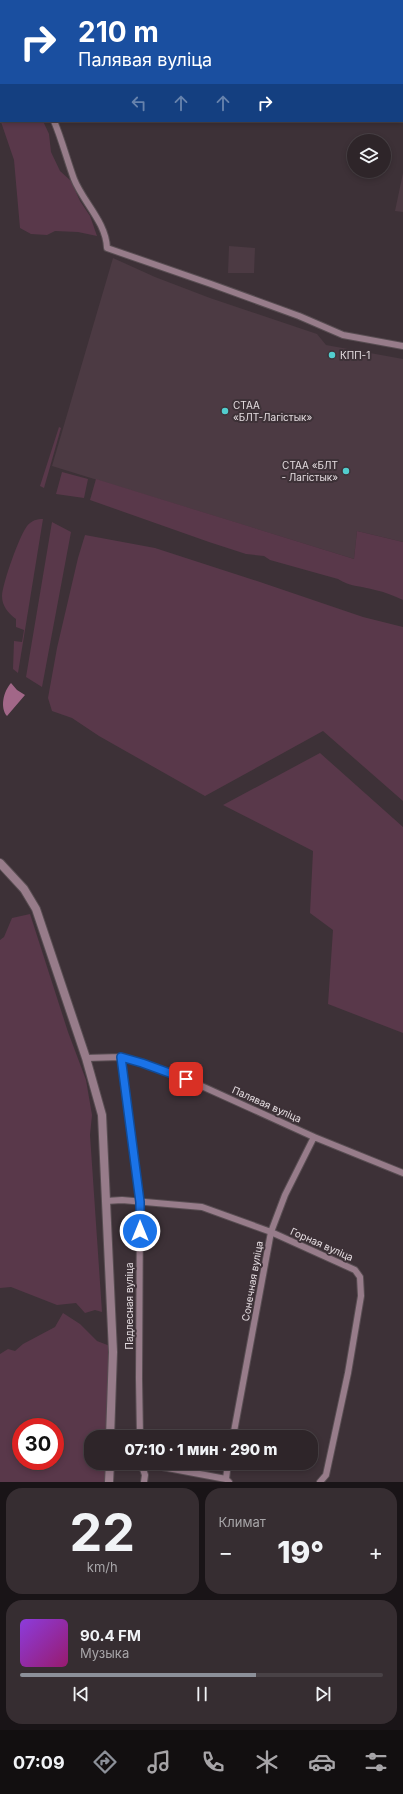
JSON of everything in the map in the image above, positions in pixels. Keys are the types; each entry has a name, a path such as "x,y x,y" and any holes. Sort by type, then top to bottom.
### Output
{"street":[{"path":"54,122 62,138 75,180 103,229 107,248 299,316 343,335 403,346"},
{"path":"0,863 24,889 34,904 86,1058 102,1115 113,1352 110,1430"},
{"name":"Палявая вуліца","path":"86,1058 121,1057 175,1074 314,1137 403,1173"},
{"name":"Падлесная вуліца","path":"121,1057 140,1202 140,1430"},
{"name":"Сонечная вуліца","path":"234,1430 271,1232 285,1195 314,1137"},
{"name":"Горная вуліца","path":"106,1201 122,1200 202,1207 271,1232 355,1270 360,1277 361,1296 348,1373 326,1475 320,1482"},
{"path":"109,1482 110,1470"},
{"path":"143,1470 145,1475 144,1482"},
{"path":"177,1470 228,1480"}],"shaded area":[{"path":"1,122 43,122 49,134 51,152 60,171 71,181 80,201 90,216 97,236 78,232 55,231 47,235 31,234 20,228 14,160"},
{"path":"403,173 403,212 395,211"},
{"path":"229,246 255,248 254,273 228,273"},
{"name":"СТАА «БЛТ - Лагістык»","path":"113,258 155,277 210,298 317,334 326,345 403,359 403,542 357,531 354,559 52,466"},
{"path":"59,427 61,428 44,488 40,486"},
{"path":"62,472 88,479 84,498 56,494"},
{"path":"96,479 354,559 357,531 403,542 403,600 382,592 352,585 338,579 270,560 264,556 246,554 90,500"},
{"path":"43,519 18,673 13,669 14,641 22,642 24,630 16,627 16,619 4,606 2,600 3,589 12,560 27,526 31,522"},
{"path":"52,522 71,532 42,687 26,677"},
{"path":"85,535 155,548 363,617 403,627 403,801 323,731 205,796 99,736 72,718 52,711 48,698 57,648 78,558"},
{"path":"11,683 17,690 25,695 7,716 4,709 3,700 4,695"},
{"path":"320,753 403,827 403,1033 328,1004 333,930 310,913 313,851 223,805"},
{"path":"30,914 68,1032 86,1080 92,1115 90,1135 102,1312 95,1310 85,1313 76,1303 57,1305 11,1287 0,1288 0,940 4,937 12,918"},
{"path":"63,1313 80,1324 97,1341 110,1346 107,1430 84,1430 84,1470 106,1470 106,1482 0,1482 0,1354 8,1349 15,1351 23,1344 55,1327"}],"place":[{"name":"КПП-1","path":"332,355"},
{"name":"СТАА «БЛТ-Лагістык»","path":"225,411"},
{"name":"СТАА «БЛТ - Лагістык»","path":"346,471"}],"route":[{"path":"140,1231 140,1202 121,1057 175,1074 186,1079"}]}
